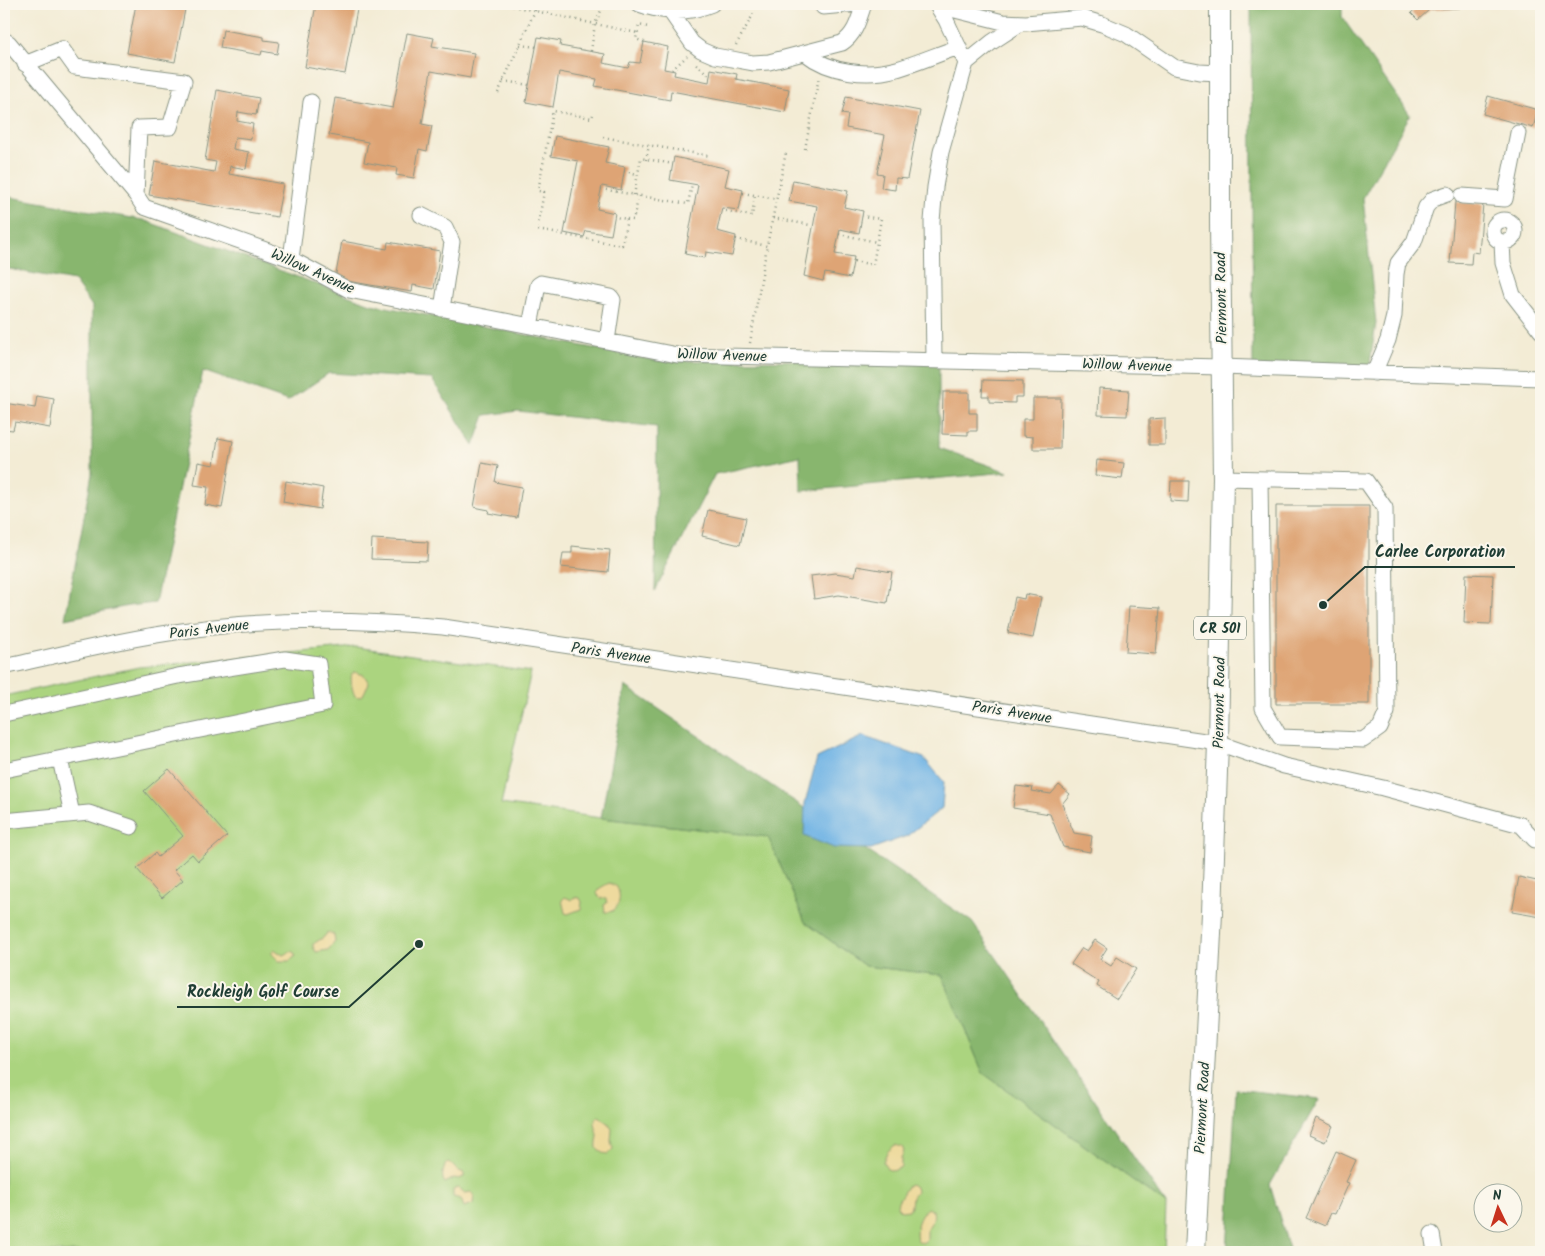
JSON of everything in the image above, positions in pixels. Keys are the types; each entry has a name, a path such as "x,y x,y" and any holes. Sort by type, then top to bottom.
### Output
{"main road":[{"name":"Piermont Road","path":"1195,1252 1212,913 1218,743 1223,478 1220,73 1216,4"}],"street":[{"path":"639,4 680,12 703,8 712,4"},
{"path":"823,7 857,4"},
{"path":"670,11 692,43 715,56 752,63 769,62 806,53 833,46 848,39 854,30 864,4"},
{"path":"936,4 966,63"},
{"path":"941,4 989,20 1003,22 1021,23 1082,18 1126,34 1174,67 1199,72 1220,73"},
{"path":"934,360 932,221 941,152 966,63 992,42 1021,23"},
{"name":"Willow Avenue","path":"4,40 136,195 144,207 291,259 349,290 677,355 1222,367 1541,378"},
{"path":"806,53 821,64 845,70 878,72 896,69 959,47"},
{"path":"25,64 62,49 75,67 184,81 170,127 139,128 136,195"},
{"path":"291,259 311,102"},
{"path":"1518,133 1505,199 1505,220 1498,221 1493,231 1495,238 1502,242 1503,263 1513,294 1541,331"},
{"path":"1374,372 1388,340 1394,316 1398,263 1414,242 1426,207 1433,199 1455,195 1505,199"},
{"path":"421,215 445,227 452,242 442,309"},
{"path":"530,326 538,285 541,283 611,297 613,300 607,341"},
{"path":"1223,478 1366,481 1385,508 1387,712 1380,728 1363,740 1280,737 1263,708 1260,479"},
{"name":"Paris Avenue","path":"4,667 118,642 222,626 295,621 444,627 1218,743 1284,766 1383,788 1521,826 1535,840"},
{"path":"4,714 178,676 285,659 318,664 323,705 4,770"},
{"path":"60,759 72,814"},
{"path":"4,821 88,813 131,828"},
{"path":"1432,1234 1435,1252"}],"path":[{"path":"504,4 637,33"},
{"path":"498,92 538,4"},
{"path":"591,51 595,24 604,4"},
{"path":"732,59 734,48 754,13"},
{"path":"644,42 636,39 639,25 648,28"},
{"path":"520,45 536,47"},
{"path":"672,70 688,55 710,76"},
{"path":"805,149 821,64"},
{"path":"503,81 529,85"},
{"path":"593,115 592,118 553,111 538,191 544,192 536,230 622,245 627,219"},
{"path":"603,137 710,156"},
{"path":"646,160 649,145"},
{"path":"748,356 786,152"},
{"path":"634,195 641,158 673,164"},
{"path":"624,171 638,174"},
{"path":"601,189 688,204 692,184"},
{"path":"743,192 776,199"},
{"path":"721,210 752,216 755,195"},
{"path":"615,217 633,220 639,196"},
{"path":"854,261 873,265 881,219 862,216"},
{"path":"773,218 810,225"},
{"path":"839,234 877,242"},
{"path":"736,239 767,246"}],"green space":[{"path":"1251,4 1342,4 1342,17 1410,115 1363,198 1376,323 1368,377 1253,369"},
{"path":"4,196 143,220 371,304 658,361 939,360 939,448 1008,472 801,491 800,456 715,474 655,591 657,427 518,411 485,415 474,446 432,379 329,373 288,401 203,371 155,603 128,606 65,619 92,474 92,306 74,281 4,268"},
{"path":"356,647 531,672 501,804 601,818 768,837 805,922 865,966 942,975 983,1073 1166,1204 1164,1252 4,1252 4,696 139,667"},
{"path":"625,686 972,922 1166,1204 983,1073 942,975 865,966 805,922 768,837 601,818"},
{"path":"1236,1089 1319,1099 1270,1185 1290,1252 1227,1252"}],"sand":[{"path":"355,672 364,675 369,683 363,695 358,697 355,696 353,691 351,679 352,674"},
{"path":"609,883 616,886 619,899 614,910 605,912 604,905 607,903 606,899 600,898 597,893 600,888"},
{"path":"565,897 572,900 574,897 580,898 582,902 581,909 568,914 565,913 562,900"},
{"path":"328,932 334,935 335,942 328,950 316,952 313,944"},
{"path":"274,949 283,955 293,951 296,956 289,961 279,961 272,954"},
{"path":"599,1116 612,1129 611,1141 613,1149 608,1154 602,1153 597,1148 598,1136 595,1120"},
{"path":"895,1145 902,1147 904,1151 901,1158 901,1167 893,1171 887,1169 883,1162 887,1152"},
{"path":"449,1162 457,1170 464,1173 464,1177 454,1178 445,1183 443,1173 446,1163"},
{"path":"911,1184 915,1187 916,1192 912,1197 911,1206 909,1210 901,1211 897,1207 898,1201 908,1185"},
{"path":"457,1188 465,1193 472,1192 474,1195 473,1204 464,1207 461,1199 453,1197 453,1190"},
{"path":"927,1208 933,1211 933,1216 927,1229 927,1240 922,1243 917,1240 917,1227 920,1218"}],"water":[{"path":"863,736 924,758 944,782 942,808 907,836 871,849 834,848 804,836 805,803 817,758"}],"building":[{"path":"136,4 186,4 175,62 127,53"},
{"path":"316,4 358,4 345,74 305,67"},
{"path":"1421,4 1460,4 1460,8 1430,9 1418,20 1411,13"},
{"path":"223,30 264,37 264,40 279,42 277,54 262,51 261,55 220,48"},
{"path":"407,33 434,38 432,46 474,53 470,78 431,71 422,124 432,126 427,151 419,149 414,178 396,175 397,168 364,162 368,142 329,135 335,98 393,108"},
{"path":"538,37 561,41 560,46 605,54 603,63 628,68 630,62 640,63 644,42 668,47 664,69 675,71 674,75 709,82 711,69 737,74 736,79 789,89 785,112 671,91 670,100 595,86 597,79 559,72 553,107 526,102"},
{"path":"217,90 259,98 256,115 238,112 237,121 253,124 251,139 235,137 233,149 249,152 246,169 230,166 229,174 283,184 277,217 149,195 155,161 214,172 216,162 205,160"},
{"path":"1488,96 1538,110 1533,128 1483,114"},
{"path":"846,97 920,111 907,179 896,178 895,190 881,188 883,174 877,173 885,135 846,128 848,115 842,114"},
{"path":"555,136 609,147 605,163 625,167 621,190 602,186 597,209 615,213 611,235 586,231 584,237 564,233 578,161 551,156"},
{"path":"674,157 729,169 725,186 743,190 739,210 722,208 717,231 736,236 732,256 706,252 705,258 685,254 698,185 670,180"},
{"path":"793,180 848,191 844,207 863,211 859,233 840,229 835,254 854,257 850,278 825,273 823,281 804,276 817,206 789,201"},
{"path":"1455,202 1483,204 1479,253 1472,252 1471,264 1450,263"},
{"path":"342,241 387,249 388,242 440,251 434,289 413,285 412,292 335,279"},
{"path":"983,380 1023,381 1023,397 1015,397 1015,403 989,402 989,396 982,396"},
{"path":"1099,388 1129,390 1127,416 1098,415"},
{"path":"943,392 969,392 969,413 977,413 977,431 968,431 968,435 942,434"},
{"path":"37,396 54,399 50,428 15,422 13,430 4,429 4,403 35,408"},
{"path":"1033,398 1061,398 1060,449 1033,449 1033,437 1023,436 1023,419 1033,419"},
{"path":"1165,418 1165,445 1149,445 1149,419"},
{"path":"218,438 233,441 222,508 205,505 208,487 194,485 198,462 214,465"},
{"path":"1097,460 1124,463 1122,479 1095,476"},
{"path":"482,463 498,466 495,482 522,487 517,518 488,513 489,510 474,507"},
{"path":"286,481 323,488 320,509 283,502"},
{"path":"1171,481 1189,481 1188,502 1170,501"},
{"path":"1276,506 1369,506 1369,704 1276,704"},
{"path":"708,510 746,518 740,545 702,536"},
{"path":"372,539 428,542 427,561 371,559"},
{"path":"572,546 610,550 608,572 561,567 563,553 572,553"},
{"path":"857,566 892,572 887,603 839,595 814,599 811,576 835,573 855,576"},
{"path":"1466,574 1493,575 1491,624 1464,623"},
{"path":"1025,594 1041,597 1033,638 1008,633 1015,597 1024,599"},
{"path":"1129,606 1160,608 1156,654 1126,652"},
{"path":"169,769 227,836 198,861 192,854 174,870 183,880 162,898 137,869 155,853 158,857 183,836 144,791"},
{"path":"1059,785 1070,794 1062,804 1074,833 1092,836 1090,852 1063,847 1050,814 1013,808 1016,786 1033,788 1032,791 1051,794"},
{"path":"1519,877 1541,882 1541,917 1512,912"},
{"path":"1095,940 1107,948 1100,959 1111,966 1117,957 1136,969 1117,999 1097,986 1099,982 1071,964 1082,948 1087,951"},
{"path":"1316,1118 1333,1126 1325,1142 1309,1135"},
{"path":"1336,1151 1356,1160 1346,1182 1349,1183 1335,1214 1331,1213 1325,1226 1306,1218"}],"place":[{"name":"Carlee Corporation","path":"1323,605"},
{"name":"Rockleigh Golf Course","path":"419,944"}]}
